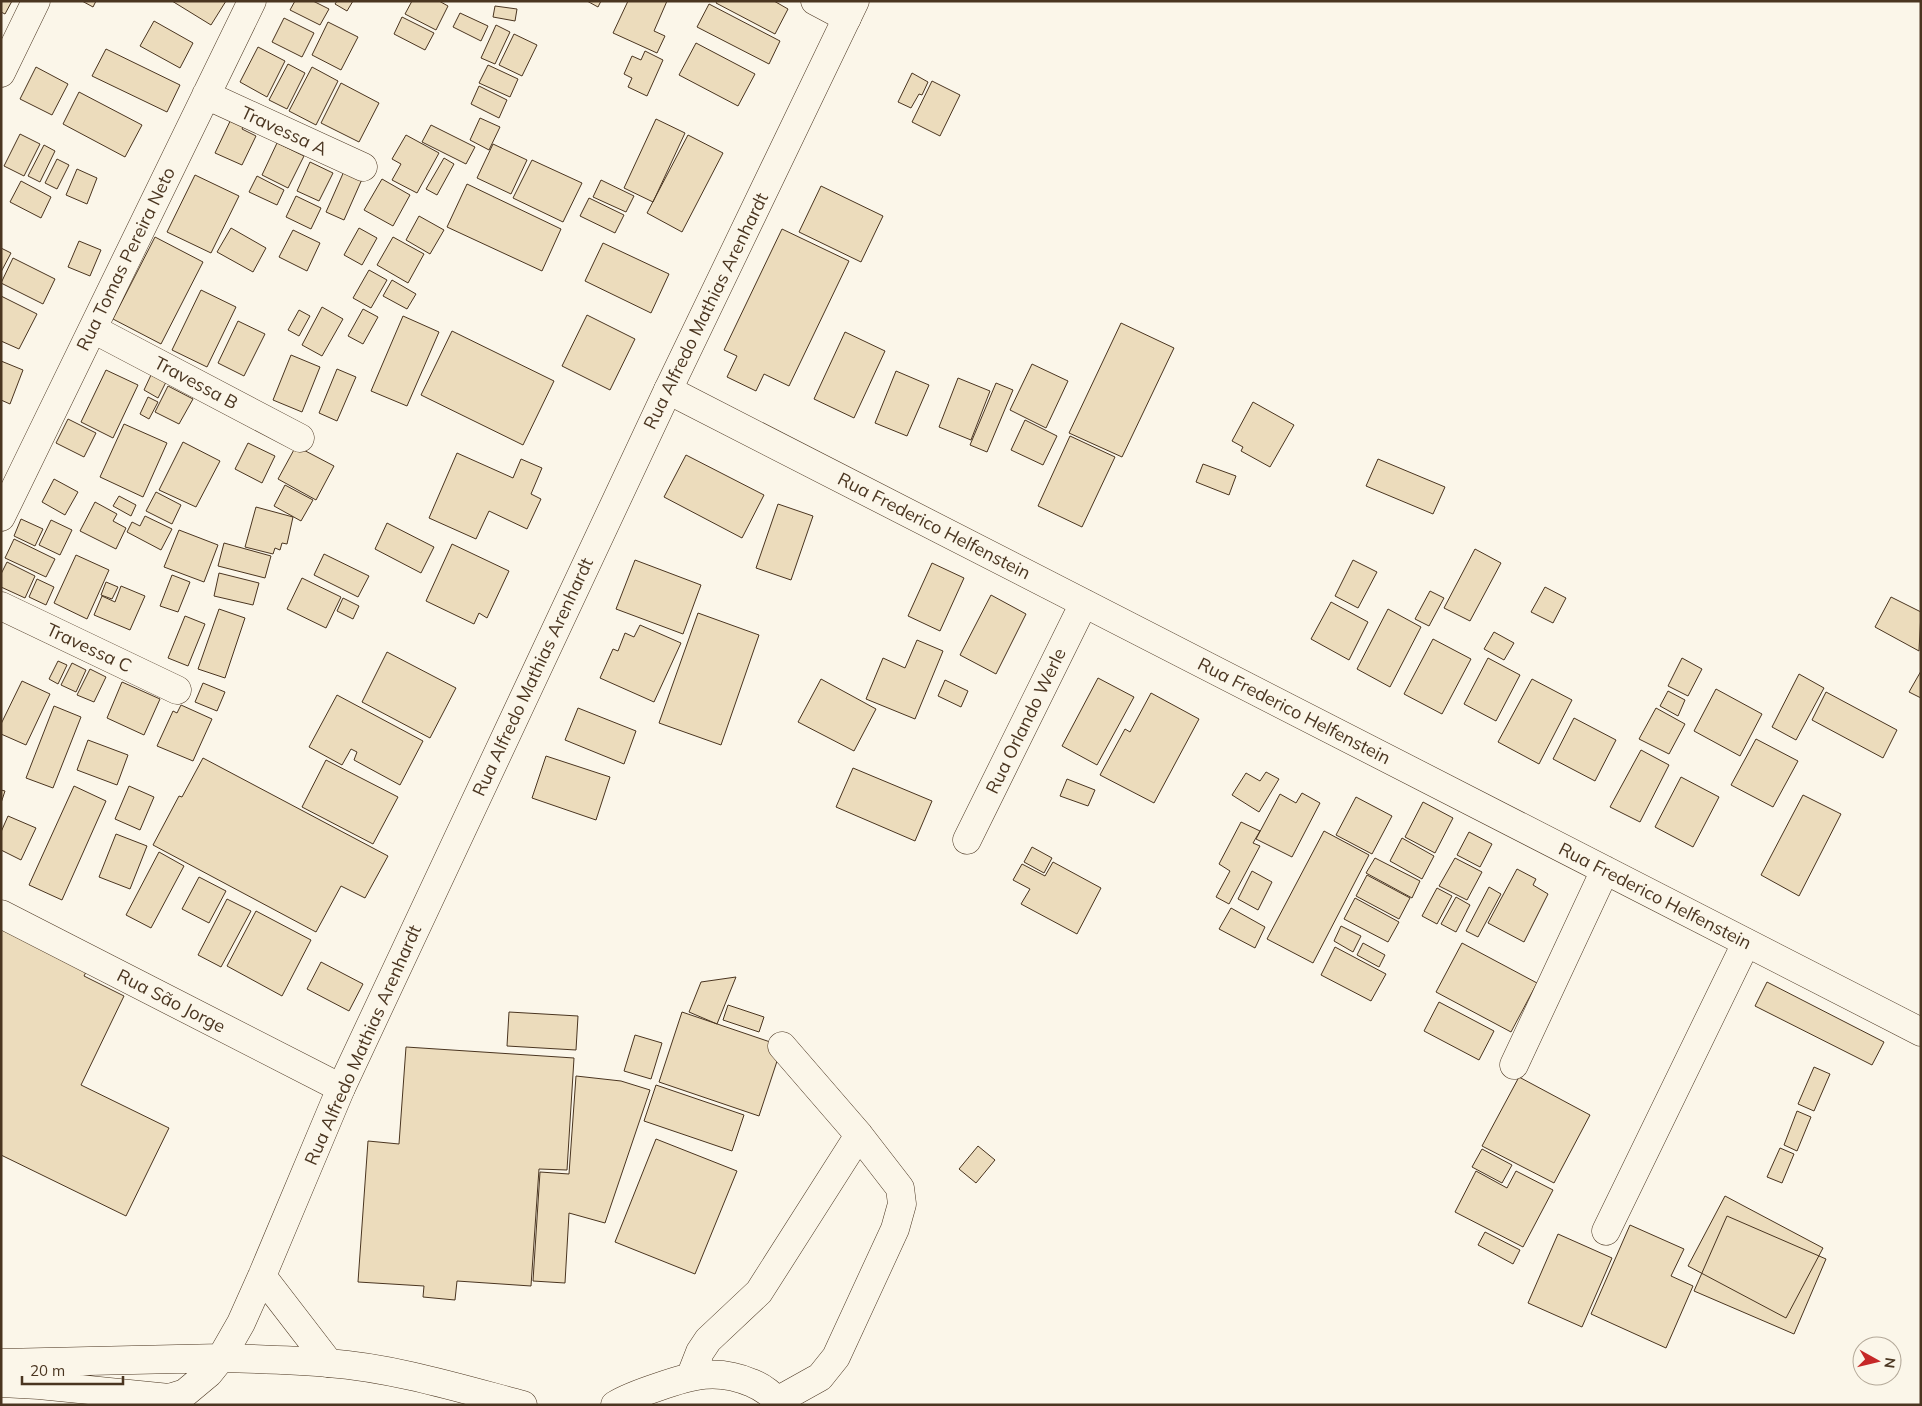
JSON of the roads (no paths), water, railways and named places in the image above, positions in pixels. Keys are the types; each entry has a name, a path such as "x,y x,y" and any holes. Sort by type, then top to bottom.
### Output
{"main road":[{"path":"1,73 36,1"},
{"name":"Rua Tomas Pereira Neto","path":"1,517 252,1"},
{"path":"815,1 851,10"},
{"name":"Rua Alfredo Mathias Arenhardt","path":"1,1384 39,1385 169,1398 185,1393 198,1383 221,1358 262,1276 341,1088 668,390 851,10"},
{"name":"Travessa A","path":"206,95 363,167"},
{"name":"Travessa B","path":"93,329 300,438"},
{"name":"Rua Frederico Helfenstein","path":"668,390 1921,1032"},
{"name":"Rua Orlando Werle","path":"967,840 1084,603"},
{"name":"Travessa C","path":"1,606 177,690"},
{"path":"1514,1065 1605,870"},
{"name":"Rua São Jorge","path":"1,914 341,1088"},
{"path":"1606,1231 1746,942"},
{"path":"614,1405 627,1398 691,1376 708,1374 736,1376 761,1386 778,1403 820,1377 836,1357 895,1229 902,1204 900,1188 859,1135 782,1046"},
{"path":"691,1376 700,1352 708,1340 759,1292 859,1135"},
{"path":"262,1276 329,1363"},
{"path":"1,1364 221,1358 329,1363 419,1378 523,1405"}]}
